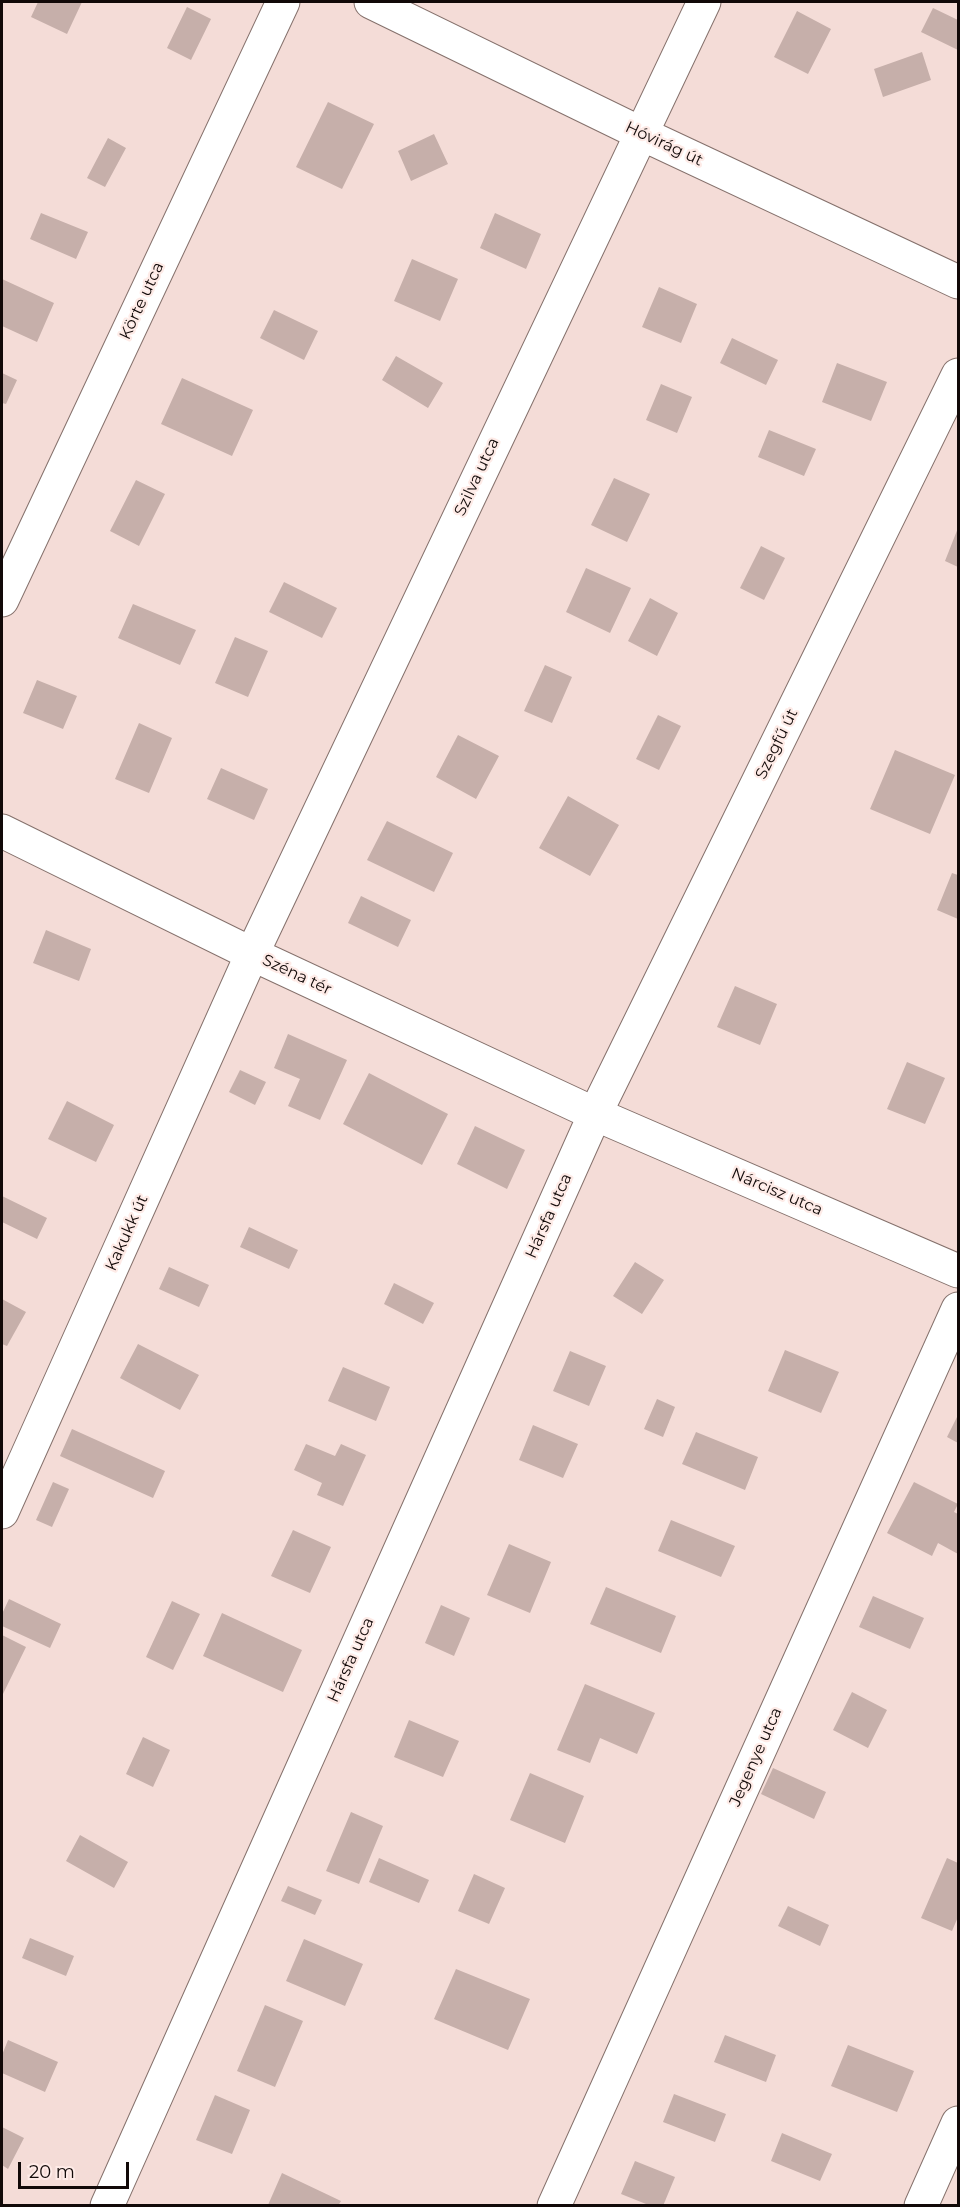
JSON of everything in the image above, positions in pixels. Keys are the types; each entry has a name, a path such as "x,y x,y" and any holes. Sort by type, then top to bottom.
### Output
{"street":[{"name":"Körte utca","path":"2,600 283,2"},
{"name":"Hóvirág út","path":"371,2 640,133 958,282"},
{"name":"Szilva utca","path":"252,954 704,2"},
{"name":"Szegfű út","path":"594,1114 958,375"},
{"name":"Széna tér","path":"2,831 252,954 594,1114"},
{"name":"Kakukk út","path":"2,1512 252,954"},
{"name":"Nárcisz utca","path":"594,1114 958,1270"},
{"name":"Hársfa utca","path":"107,2205 594,1114"},
{"name":"Jegenye utca","path":"554,2205 958,1309"},
{"path":"921,2205 958,2123"}],"building":[{"path":"38,2 82,2 67,34 31,17"},
{"path":"187,7 211,19 191,60 167,48"},
{"path":"933,8 958,20 958,50 921,32"},
{"path":"797,11 831,29 808,74 774,57"},
{"path":"922,52 931,80 883,97 874,69"},
{"path":"328,102 374,124 342,189 296,167"},
{"path":"434,134 448,164 411,181 398,151"},
{"path":"108,138 126,148 105,187 87,178"},
{"path":"41,213 88,232 76,259 30,239"},
{"path":"495,213 541,234 526,269 480,248"},
{"path":"412,259 458,279 440,321 394,301"},
{"path":"2,279 54,303 37,342 2,326"},
{"path":"659,287 697,304 681,343 642,327"},
{"path":"274,310 318,331 304,360 260,338"},
{"path":"732,338 778,360 766,385 720,363"},
{"path":"396,356 443,383 428,408 382,380"},
{"path":"837,363 887,382 871,421 822,402"},
{"path":"2,373 17,380 6,404 2,403"},
{"path":"182,378 253,410 232,456 161,424"},
{"path":"661,384 692,397 677,433 646,420"},
{"path":"769,430 816,449 804,476 758,457"},
{"path":"614,478 650,494 627,542 591,525"},
{"path":"136,480 165,494 139,546 110,531"},
{"path":"958,528 958,567 945,561"},
{"path":"761,546 785,558 764,600 740,588"},
{"path":"586,568 631,588 610,633 566,612"},
{"path":"284,582 337,608 322,638 269,612"},
{"path":"650,598 678,613 657,656 628,641"},
{"path":"133,604 196,630 180,665 118,638"},
{"path":"235,637 268,651 248,697 215,683"},
{"path":"545,665 572,677 552,723 524,711"},
{"path":"37,680 77,696 63,729 23,713"},
{"path":"658,715 681,726 659,770 636,759"},
{"path":"139,723 172,738 149,793 115,779"},
{"path":"458,735 499,756 476,799 436,777"},
{"path":"895,750 955,775 930,834 870,809"},
{"path":"221,768 268,789 254,820 207,799"},
{"path":"568,796 619,825 590,876 539,848"},
{"path":"387,821 453,853 434,892 367,860"},
{"path":"952,873 958,875 958,919 937,910"},
{"path":"361,896 411,920 398,947 348,923"},
{"path":"46,930 91,949 79,981 33,963"},
{"path":"735,986 777,1004 760,1045 717,1027"},
{"path":"288,1034 347,1060 320,1120 288,1106 300,1079 274,1068"},
{"path":"907,1062 945,1078 925,1124 887,1109"},
{"path":"240,1070 266,1082 255,1105 229,1092"},
{"path":"369,1073 448,1114 422,1165 343,1124"},
{"path":"67,1101 114,1125 96,1162 48,1139"},
{"path":"475,1126 525,1150 507,1189 457,1164"},
{"path":"2,1196 47,1218 37,1239 2,1222"},
{"path":"249,1227 298,1250 289,1269 240,1247"},
{"path":"635,1262 664,1280 642,1314 613,1296"},
{"path":"169,1267 209,1285 199,1307 159,1289"},
{"path":"394,1283 434,1303 423,1324 384,1304"},
{"path":"2,1299 26,1312 7,1346 2,1344"},
{"path":"138,1344 199,1375 180,1410 120,1378"},
{"path":"785,1350 839,1372 821,1413 768,1391"},
{"path":"570,1351 606,1366 589,1406 553,1391"},
{"path":"343,1367 390,1387 376,1421 328,1401"},
{"path":"657,1399 675,1407 663,1437 644,1429"},
{"path":"958,1415 958,1443 947,1437"},
{"path":"533,1425 578,1444 563,1478 519,1460"},
{"path":"72,1429 165,1471 153,1498 60,1456"},
{"path":"696,1432 758,1457 745,1490 682,1464"},
{"path":"306,1444 335,1456 341,1444 366,1455 343,1506 317,1495 322,1483 294,1470"},
{"path":"53,1482 69,1489 52,1527 36,1520"},
{"path":"914,1482 958,1504 954,1512 958,1514 958,1554 938,1543 932,1556 887,1533"},
{"path":"671,1520 735,1546 721,1577 658,1551"},
{"path":"293,1530 331,1547 310,1593 271,1576"},
{"path":"509,1544 551,1562 530,1613 487,1595"},
{"path":"606,1587 676,1616 661,1653 590,1624"},
{"path":"873,1596 924,1618 910,1649 859,1627"},
{"path":"9,1599 61,1624 50,1648 2,1626 2,1614"},
{"path":"172,1601 200,1614 173,1670 146,1657"},
{"path":"441,1605 470,1618 454,1656 425,1643"},
{"path":"222,1613 302,1650 283,1692 203,1656"},
{"path":"2,1635 26,1647 2,1696"},
{"path":"585,1684 655,1713 637,1754 600,1738 590,1763 557,1750"},
{"path":"852,1692 887,1710 868,1748 833,1730"},
{"path":"409,1720 459,1741 443,1777 394,1757"},
{"path":"143,1737 170,1750 153,1787 126,1774"},
{"path":"773,1768 826,1792 814,1819 761,1794"},
{"path":"530,1773 584,1796 565,1843 510,1820"},
{"path":"351,1812 383,1826 359,1884 326,1871"},
{"path":"80,1835 128,1862 114,1888 66,1861"},
{"path":"379,1858 429,1880 419,1903 369,1882"},
{"path":"947,1858 958,1863 958,1917 952,1931 921,1918"},
{"path":"474,1874 505,1888 489,1924 458,1911"},
{"path":"288,1886 322,1900 315,1915 281,1901"},
{"path":"788,1906 829,1925 820,1946 778,1926"},
{"path":"30,1938 74,1956 66,1976 22,1958"},
{"path":"304,1939 363,1964 345,2006 286,1981"},
{"path":"456,1969 530,1999 508,2050 434,2019"},
{"path":"265,2005 303,2021 275,2087 237,2071"},
{"path":"725,2035 776,2055 766,2082 714,2062"},
{"path":"8,2040 58,2062 45,2092 2,2073 2,2055"},
{"path":"848,2045 914,2071 897,2112 831,2086"},
{"path":"674,2094 726,2114 715,2142 663,2122"},
{"path":"215,2095 250,2110 232,2154 196,2140"},
{"path":"2,2127 24,2138 8,2169 2,2165"},
{"path":"782,2133 832,2154 820,2181 771,2161"},
{"path":"635,2161 675,2177 663,2206 651,2206 621,2194"},
{"path":"282,2173 341,2201 338,2206 268,2205"}]}
